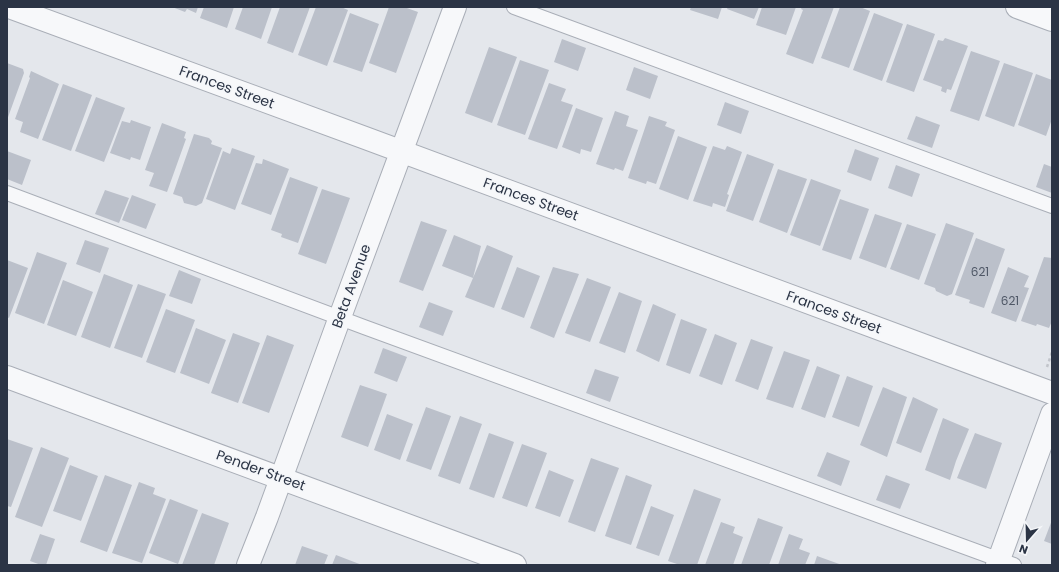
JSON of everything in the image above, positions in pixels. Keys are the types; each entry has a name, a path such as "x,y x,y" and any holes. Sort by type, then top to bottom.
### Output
{"street":[{"name":"Frances Street","path":"9,7 1052,393"},
{"name":"Beta Avenue","path":"248,565 455,7"},
{"path":"1017,7 1052,20"},
{"name":"Pender Street","path":"7,377 515,565"},
{"path":"1003,563 1052,414"}],"lane":[{"path":"514,7 1052,206"},
{"path":"7,193 1003,563"}],"path":[{"path":"1047,366 1052,352"}],"building":[{"path":"172,7 198,7 196,13 187,9 185,12"},
{"path":"204,7 234,7 227,28 200,18"},
{"path":"243,7 272,7 261,39 235,29"},
{"path":"280,7 310,7 293,53 267,43"},
{"path":"316,7 341,7 348,10 327,66 298,55"},
{"path":"389,7 404,7 418,12 396,73 369,63"},
{"path":"691,7 722,7 718,19 690,10"},
{"path":"728,7 759,7 754,19 727,9"},
{"path":"762,7 796,7 786,35 756,25"},
{"path":"802,7 834,7 813,64 786,54 803,10 801,9"},
{"path":"840,7 860,7 870,11 849,68 821,58"},
{"path":"350,13 379,24 362,72 333,62"},
{"path":"874,13 903,24 882,81 853,70"},
{"path":"907,24 935,34 914,92 886,82"},
{"path":"945,38 968,46 951,90 947,89 946,93 941,91 942,87 923,80 938,40 943,41"},
{"path":"562,39 586,48 578,71 554,62"},
{"path":"489,47 517,57 492,123 465,113"},
{"path":"971,51 1000,61 979,121 950,111"},
{"path":"520,60 549,70 525,135 497,125"},
{"path":"7,63 23,69 24,73 7,120"},
{"path":"1004,63 1033,73 1014,127 985,116"},
{"path":"634,67 658,76 650,99 626,90"},
{"path":"31,71 59,84 38,139 20,132 23,122 15,119 30,78"},
{"path":"1036,74 1052,80 1052,119 1046,136 1018,125"},
{"path":"549,83 566,89 561,101 573,105 557,149 528,139"},
{"path":"63,84 92,95 71,151 42,140"},
{"path":"96,97 125,108 104,162 75,151"},
{"path":"725,102 749,111 741,134 717,125"},
{"path":"576,108 603,118 591,152 581,149 580,154 562,147"},
{"path":"615,111 629,116 626,126 638,130 623,171 615,168 614,170 596,164"},
{"path":"649,116 667,122 665,126 675,130 656,184 647,181 646,184 628,178"},
{"path":"916,116 940,125 932,148 907,139"},
{"path":"131,120 151,127 140,160 131,157 130,160 110,153 122,121 130,123"},
{"path":"162,123 186,132 184,138 186,139 167,192 149,186 154,173 145,170"},
{"path":"194,134 209,138 212,141 211,144 222,148 202,203 196,206 184,203 182,197 173,194"},
{"path":"678,136 707,147 688,200 659,189"},
{"path":"713,146 725,150 727,146 742,152 727,194 729,195 725,207 713,203 712,207 693,201"},
{"path":"232,148 255,156 235,210 206,199 223,151 230,154"},
{"path":"855,149 879,158 871,181 847,172"},
{"path":"7,151 31,160 22,185 7,179"},
{"path":"747,154 774,164 753,221 726,211"},
{"path":"263,159 289,169 271,215 241,204 256,163 262,164"},
{"path":"1044,164 1052,167 1052,193 1036,187"},
{"path":"896,165 920,174 912,197 888,188"},
{"path":"778,169 807,179 787,233 759,222"},
{"path":"290,177 318,187 298,243 281,237 282,234 271,230"},
{"path":"811,179 841,190 820,246 790,235"},
{"path":"322,189 350,198 326,264 298,254"},
{"path":"105,190 129,198 119,223 95,214"},
{"path":"132,195 156,204 146,229 122,220"},
{"path":"840,199 869,209 851,260 822,250"},
{"path":"875,214 902,223 886,268 859,258"},
{"path":"421,221 447,230 423,291 399,282"},
{"path":"946,223 974,233 952,294 947,296 936,291 935,288 924,284"},
{"path":"907,224 936,234 919,280 890,269"},
{"path":"454,235 481,246 473,278 442,266"},
{"path":"976,238 1005,249 984,308 969,303 970,300 955,295"},
{"path":"85,240 109,248 100,273 76,264"},
{"path":"487,245 513,256 494,308 465,297"},
{"path":"37,252 67,263 44,324 15,313"},
{"path":"1044,257 1052,258 1052,321 1049,328 1037,324 1036,326 1021,321"},
{"path":"7,260 28,268 9,318 7,317"},
{"path":"517,267 540,276 524,318 501,309"},
{"path":"553,267 579,274 554,338 530,328"},
{"path":"1008,267 1029,276 1024,287 1029,288 1016,322 991,313"},
{"path":"179,270 201,279 192,304 169,296"},
{"path":"104,274 133,285 110,348 81,337"},
{"path":"587,278 611,287 590,342 565,333"},
{"path":"63,280 93,292 76,336 47,325"},
{"path":"138,284 166,294 142,358 114,348"},
{"path":"619,292 642,301 625,353 599,343"},
{"path":"429,302 453,311 443,336 419,327"},
{"path":"653,304 676,314 659,362 636,351"},
{"path":"166,309 195,320 175,373 146,362"},
{"path":"681,319 707,329 690,374 666,365"},
{"path":"196,328 226,340 209,384 180,373"},
{"path":"233,333 260,343 238,403 211,393"},
{"path":"715,334 737,343 722,385 699,376"},
{"path":"267,335 294,345 269,413 242,403"},
{"path":"751,339 773,347 758,390 735,381"},
{"path":"383,348 407,357 397,382 374,373"},
{"path":"784,351 810,360 793,408 766,399"},
{"path":"817,366 840,375 825,418 801,409"},
{"path":"595,369 619,377 610,402 586,393"},
{"path":"847,376 873,386 859,427 832,417"},
{"path":"360,385 387,394 368,447 341,437"},
{"path":"883,387 907,397 887,457 860,445"},
{"path":"913,397 938,409 921,453 896,443"},
{"path":"426,407 451,416 431,470 406,461"},
{"path":"387,414 413,424 400,460 374,450"},
{"path":"460,416 482,424 460,484 438,476"},
{"path":"943,418 969,429 950,480 925,470"},
{"path":"489,433 514,442 494,498 469,489"},
{"path":"975,433 1002,443 986,489 957,478"},
{"path":"7,439 33,448 11,507 7,506"},
{"path":"522,444 547,453 527,507 502,498"},
{"path":"41,447 69,458 42,527 15,517"},
{"path":"827,452 850,461 841,486 817,476"},
{"path":"591,458 619,468 595,532 568,522"},
{"path":"70,465 98,476 81,521 53,511"},
{"path":"549,470 574,480 560,517 535,508"},
{"path":"105,475 132,485 107,552 80,542"},
{"path":"626,475 652,485 631,545 605,536"},
{"path":"886,475 910,484 900,509 876,500"},
{"path":"139,482 155,488 153,494 166,499 142,563 112,553"},
{"path":"694,489 721,499 697,565 680,565 668,561"},
{"path":"170,499 198,510 178,564 149,553"},
{"path":"651,506 674,515 659,556 636,548"},
{"path":"202,513 229,523 214,565 182,565"},
{"path":"758,518 783,527 769,565 741,565"},
{"path":"1052,520 1052,544 1044,541"},
{"path":"721,522 735,527 733,533 743,537 733,565 705,565"},
{"path":"40,534 55,539 46,565 41,565 30,561"},
{"path":"789,534 803,539 799,549 810,553 805,565 778,565"},
{"path":"302,546 328,555 324,565 295,565"},
{"path":"336,555 362,565 332,565"},
{"path":"817,556 842,565 814,565"}]}
